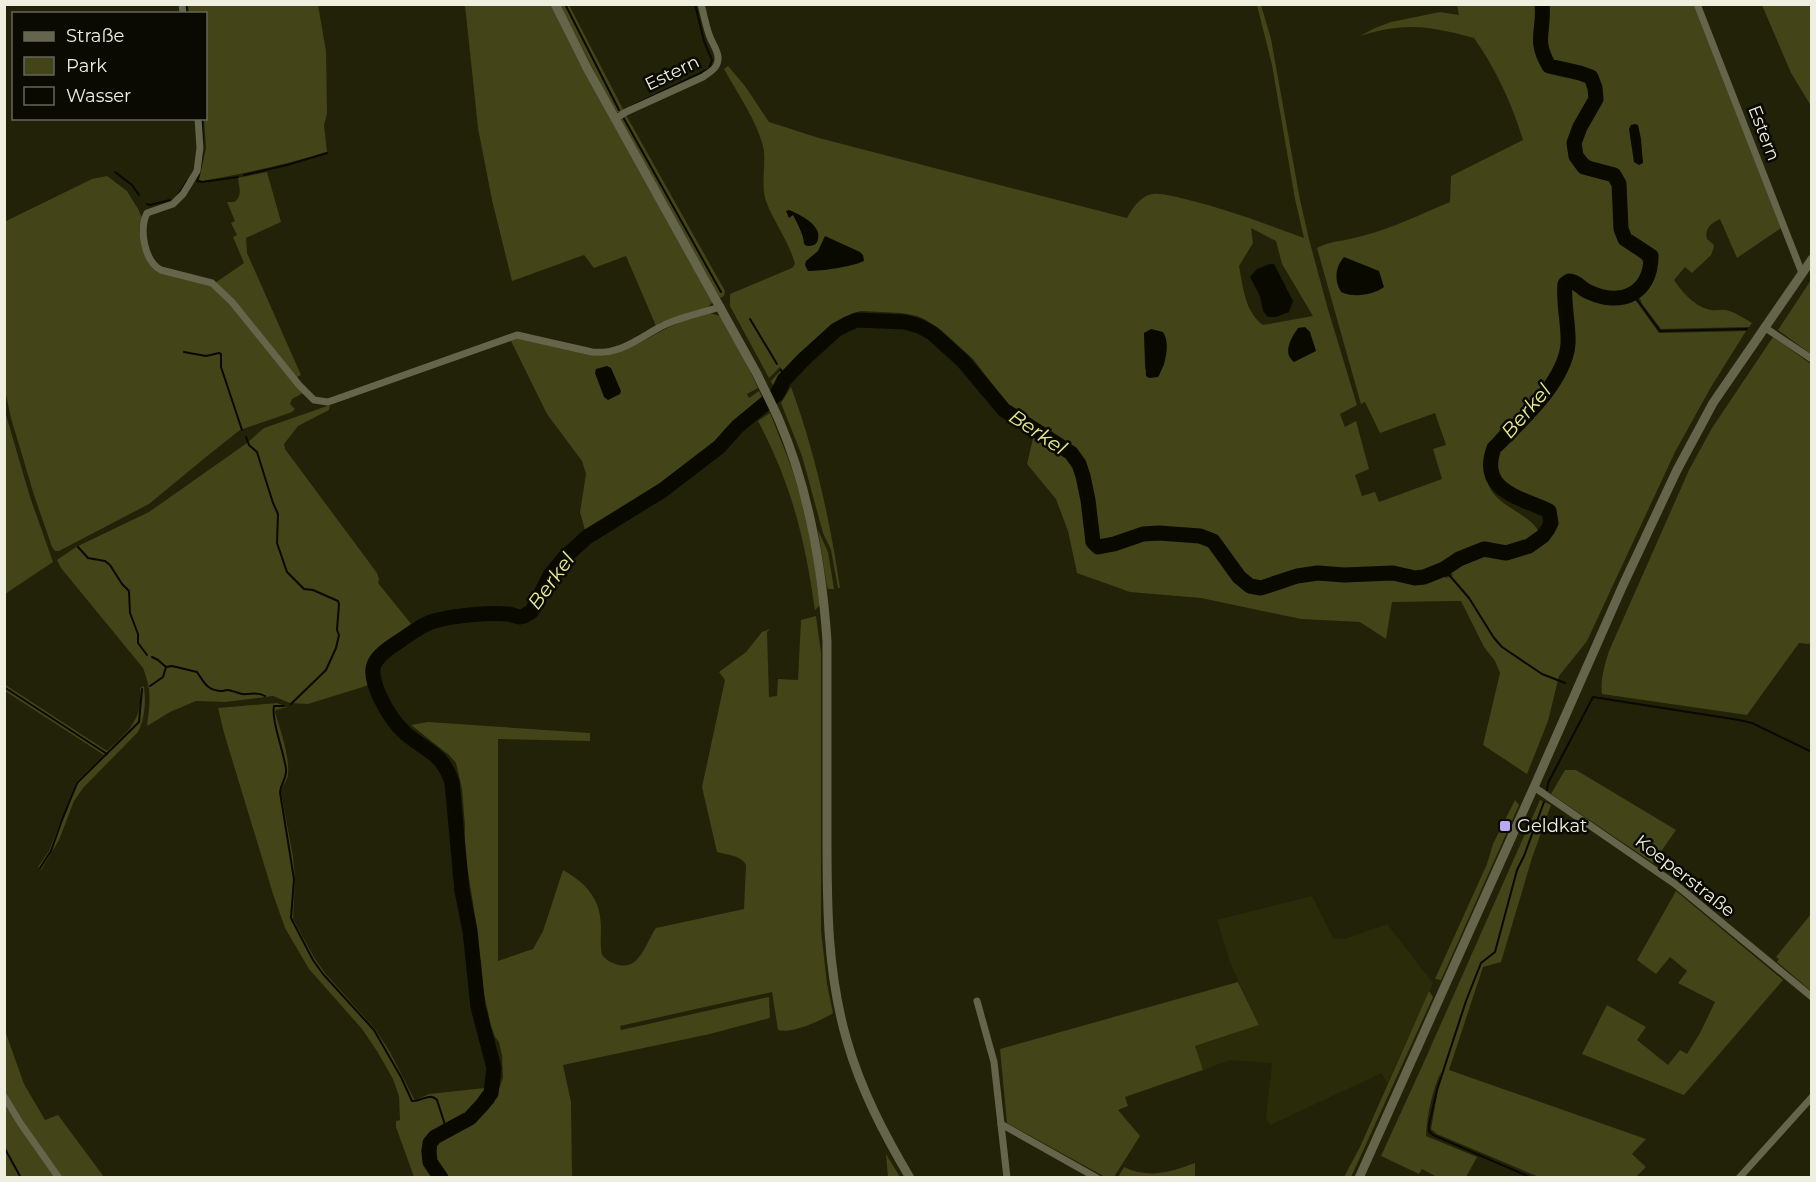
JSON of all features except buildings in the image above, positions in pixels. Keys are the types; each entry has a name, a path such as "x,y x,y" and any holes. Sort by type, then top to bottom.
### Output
{"street":[{"path":"555,4 615,119 757,374 779,421 794,461 809,513 819,561 825,611 828,919 834,985 847,1041 862,1084 882,1130 910,1178"},
{"name":"Estern","path":"615,119 703,76 717,65 716,49 701,4"},
{"name":"Estern","path":"1697,4 1802,273"},
{"path":"198,120 200,148 197,171 187,188 173,204 147,213 144,220 143,235 151,260 161,270 212,283 232,302 304,392 314,400 328,402 338,399 517,335 604,354 617,351 668,323 721,307"},
{"path":"1359,1178 1623,585 1677,470 1713,403 1812,259"},
{"path":"1764,327 1812,359"},
{"name":"Koeperstraße","path":"1534,787 1675,885 1812,997"},
{"path":"977,1000 994,1062 1007,1178"},
{"path":"4,1096 59,1178"},
{"path":"1739,1178 1812,1097"},
{"path":"1001,1124 1097,1178"}],"shaded area":[{"path":"1312,896 1333,938 1345,939 1387,924 1433,983 1387,1084 1382,1073 1270,1125 1266,1118 1272,1063 1230,1060 1203,1070 1195,1046 1259,1025 1231,965 1217,920"}],"green space":[{"path":"188,5 318,5 326,51 327,114 324,125 327,152 265,168 199,180 206,148 204,120 207,120 207,12 189,12"},
{"path":"465,5 551,5 579,62 713,302 708,307 661,322 656,326 626,256 594,268 584,255 512,281 492,200 478,128"},
{"path":"560,5 569,5 624,111 616,113"},
{"path":"1257,5 1261,5 1271,39 1309,239 1357,405 1340,414 1345,427 1356,421 1369,469 1355,475 1362,496 1375,492 1379,502 1442,479 1433,449 1446,445 1435,413 1380,433 1365,402 1361,404 1317,248 1328,243 1356,238 1385,229 1450,202 1451,176 1523,140 1503,87 1474,38 1417,27 1391,29 1360,36 1375,28 1391,22 1440,12 1459,15 1457,5 1537,5 1537,44 1543,62 1558,73 1590,82 1591,97 1576,120 1569,145 1571,157 1580,169 1611,177 1616,191 1618,233 1624,243 1641,259 1646,270 1634,286 1618,293 1593,289 1575,275 1563,278 1560,293 1564,343 1558,366 1542,393 1521,415 1499,431 1489,449 1486,470 1488,483 1493,492 1500,500 1533,524 1539,532 1541,541 1552,531 1554,518 1551,507 1509,490 1499,481 1493,462 1498,452 1553,391 1568,363 1573,335 1571,289 1582,297 1601,302 1634,298 1659,333 1746,331 1711,387 1675,452 1587,641 1559,676 1548,721 1527,774 1483,745 1500,673 1461,601 1392,602 1386,639 1360,622 1301,619 1201,598 1130,592 1077,573 1068,531 1056,499 1027,464 1034,434 1069,457 1080,475 1086,498 1090,543 1097,550 1158,535 1196,538 1212,546 1240,582 1255,589 1271,588 1317,577 1337,579 1396,577 1420,580 1441,574 1446,578 1453,575 1450,572 1461,563 1483,554 1505,558 1519,555 1532,547 1503,549 1486,545 1459,553 1449,563 1424,574 1393,570 1339,572 1318,570 1297,572 1259,584 1241,573 1216,541 1195,531 1168,529 1141,531 1099,543 1096,540 1095,520 1086,473 1074,452 1014,412 973,359 940,329 926,320 901,313 861,311 851,314 800,356 782,375 775,390 771,381 782,369 780,367 769,378 730,306 730,294 792,268 795,264 764,194 764,153 760,136 724,69 728,66 745,86 769,122 819,138 1127,218 1134,207 1145,197 1161,194 1215,207 1304,238 1272,65","holes":["1251,228 1276,241 1282,264 1313,316 1263,325 1252,313 1239,266 1253,243","1144,333 1165,356 1164,366 1145,369"]},
{"path":"1544,5 1694,5 1781,228 1737,258 1720,219 1712,224 1707,232 1707,239 1714,247 1711,255 1692,273 1685,267 1674,280 1685,294 1700,306 1711,310 1733,312 1752,323 1749,327 1661,329 1642,304 1639,296 1654,274 1656,262 1647,250 1627,234 1622,181 1619,174 1597,166 1581,153 1582,133 1601,104 1601,95 1593,72 1562,66 1549,60 1544,40"},
{"path":"1762,5 1811,5 1811,106 1791,73"},
{"path":"626,115 725,291 724,296 720,298 621,121"},
{"path":"267,172 281,222 246,238 247,253 301,375 295,378 244,312 215,283 244,263 233,237 237,235 231,223 235,221 227,202 234,202 239,197 238,178"},
{"path":"107,176 127,191 138,209 142,218 139,230 148,261 155,269 211,285 231,305 303,393 292,399 290,404 295,409 292,412 240,430 149,504 55,551 34,495 5,390 4,222 92,179"},
{"path":"1811,280 1811,354 1778,330"},
{"path":"710,313 720,316 740,350 758,388 747,394 749,398 759,391 763,399 725,429 713,447 655,491 641,500 622,507 586,534 580,512 586,474 582,461 547,414 510,339 517,337 591,355 603,355 636,345 678,323"},
{"path":"1773,337 1811,364 1811,641 1809,644 1799,643 1747,715 1602,694 1602,678 1609,651 1689,470 1712,428"},
{"path":"791,387 821,486 840,588 838,588 831,550 823,533 802,456 781,403"},
{"path":"330,405 329,410 298,426 284,444 285,449 377,573 378,583 412,625 379,647 370,662 369,684 366,686 308,704 290,703 273,696 225,702 196,701 170,712 147,726 150,697 143,668 61,568 57,560 76,547 149,512 247,443 264,428"},
{"path":"4,408 30,497 53,562 5,594"},
{"path":"770,413 791,466 811,539 820,605 815,610 796,513 780,468 758,421"},
{"path":"818,530 828,552 834,589 828,589 827,586"},
{"path":"816,616 821,653 821,930 833,1013 798,1028 778,1030 772,992 620,1026 621,1030 769,997 770,1018 710,1034 563,1065 571,1102 572,1177 449,1177 437,1161 435,1153 437,1142 474,1123 494,1103 503,1078 502,1056 499,1042 491,1026 482,985 477,928 464,847 462,789 456,763 411,725 428,722 590,733 590,741 498,739 498,961 533,949 543,931 563,870 579,880 595,900 600,917 602,955 612,963 626,965 642,954 656,928 744,909 746,865 737,857 717,852 702,787 725,680 719,672 746,652 762,632 770,629 767,632 769,697 777,696 778,679 798,680 801,620"},
{"path":"4,684 107,751 133,724 139,708 140,688 144,686 144,710 138,732 83,788 74,801 59,840 41,870 38,867 49,851 76,782 104,755 5,691"},
{"path":"277,703 287,707 275,712 288,760 288,776 281,792 295,878 293,919 325,973 375,1029 390,1052 414,1099 429,1094 485,1088 473,1108 439,1127 426,1139 422,1153 423,1160 434,1177 414,1177 396,1127 396,1121 400,1120 399,1096 393,1079 362,1029 309,969 285,928 273,894 218,708"},
{"path":"1565,770 1576,770 1676,830 1653,863 1551,794"},
{"path":"1515,800 1519,805 1441,980 1435,979 1487,864 1493,844"},
{"path":"1540,800 1551,805 1532,858 1501,962 1483,967 1449,1070 1646,1139 1632,1154 1646,1167 1636,1177 1539,1177 1437,1134 1431,1129 1441,1072 1430,1103 1426,1136 1477,1157 1466,1177 1437,1177 1422,1169 1419,1174 1381,1156"},
{"path":"1676,891 1783,980 1684,1095 1582,1054 1607,1005 1646,1027 1637,1040 1668,1065 1680,1050 1687,1054 1700,1033 1715,1002 1678,983 1687,971 1670,957 1656,974 1637,960"},
{"path":"1811,914 1811,991 1777,962 1779,959 1776,957"},
{"path":"1238,982 1259,1025 1195,1046 1203,1070 1125,1097 1128,1106 1118,1110 1140,1136 1114,1177 1105,1177 1007,1123 1000,1049"},
{"path":"1429,991 1433,997 1357,1164 1351,1177 1344,1177 1360,1147"},
{"path":"4,1028 24,1084 45,1120 58,1115 104,1177 62,1177 28,1129 5,1091"},
{"path":"4,1101 57,1177 5,1177"},
{"path":"886,1154 900,1177 888,1177"},
{"path":"1195,1163 1195,1177 1118,1177 1124,1167 1142,1173 1160,1173"}],"water":[{"path":"1635,124 1638,125 1641,139 1643,163 1639,165 1634,162 1629,129"},
{"path":"789,210 804,217 817,229 816,244 807,246 804,244 802,233 793,215 789,218 786,211"},
{"path":"825,236 860,252 864,261 836,268 808,271 806,261 818,251"},
{"path":"1344,257 1379,271 1384,287 1363,295 1341,292 1336,274"},
{"path":"1274,264 1293,301 1289,312 1276,317 1268,317 1263,311 1260,296 1250,277 1257,269"},
{"path":"1305,327 1310,332 1316,351 1294,362 1290,358 1289,345 1298,328"},
{"path":"1151,329 1163,332 1167,348 1165,361 1158,377 1149,378 1146,376 1144,333"},
{"path":"607,366 611,368 621,391 620,394 608,400 604,397 595,373 596,369"}],"waterway":[{"path":"186,4 187,12"},
{"path":"565,4 619,110"},
{"path":"632,106 709,69 712,60 704,41 695,4"},
{"name":"Berkel","path":"441,1178 430,1162 430,1143 435,1137 470,1118 482,1105 491,1093 494,1068 478,1007 470,931 462,891 452,782 439,759 406,734 385,707 373,679 376,660 414,631 434,621 491,614 509,614 520,617 532,611 550,575 565,557 587,537 663,490 719,447 738,426 777,394 784,380 804,359 836,330 857,320 905,322 932,333 963,361 1004,410 1071,453 1079,464 1083,476 1093,542 1098,547 1143,534 1200,536 1213,541 1239,577 1250,586 1261,588 1297,576 1318,573 1344,575 1393,573 1415,578 1424,577 1484,549 1506,553 1529,546 1543,536 1548,529 1551,523 1549,511 1515,496 1497,483 1492,474 1491,462 1494,448 1540,400 1559,373 1568,344 1565,284 1572,281 1586,291 1601,296 1623,297 1632,294 1646,280 1651,256 1625,239 1621,229 1619,184 1614,175 1584,167 1576,156 1574,143 1596,99 1595,88 1591,77 1549,66 1544,57 1541,42 1542,4"},
{"path":"623,117 721,292"},
{"path":"202,120 202,157 197,181 238,177"},
{"path":"244,175 327,153"},
{"path":"115,172 132,185 139,195"},
{"path":"178,195 187,181"},
{"path":"147,204 170,200"},
{"path":"1633,294 1660,331 1747,329"},
{"path":"750,319 777,364"},
{"path":"184,352 206,356 221,354 221,367 242,430"},
{"path":"781,370 785,379"},
{"path":"246,437 249,445 257,452 278,514 277,543 287,572 304,589 313,590 338,601 339,604 337,630 339,635 326,670 291,704"},
{"path":"78,547 88,558 105,561 110,565 129,591 130,613 138,634 138,643 147,655"},
{"path":"1444,569 1469,598 1502,647 1542,674 1565,683"},
{"path":"152,657 166,667 172,666 197,672 213,689 265,696"},
{"path":"150,686 163,677 166,667"},
{"path":"4,687 107,754"},
{"path":"40,868 51,851 77,783 139,722 142,689"},
{"path":"1547,790 1548,783 1593,697 1752,723 1812,752"},
{"path":"284,706 274,706 274,712 286,769 280,792 294,879 291,918 323,974 374,1030 412,1101 428,1097 437,1100 447,1131"},
{"path":"1532,1178 1433,1135 1429,1131 1429,1125 1437,1090 1466,1001 1481,963 1495,952 1517,870 1544,802"},
{"path":"4,1147 21,1178"}],"place":[{"name":"Geldkat","path":"1505,826"}]}
